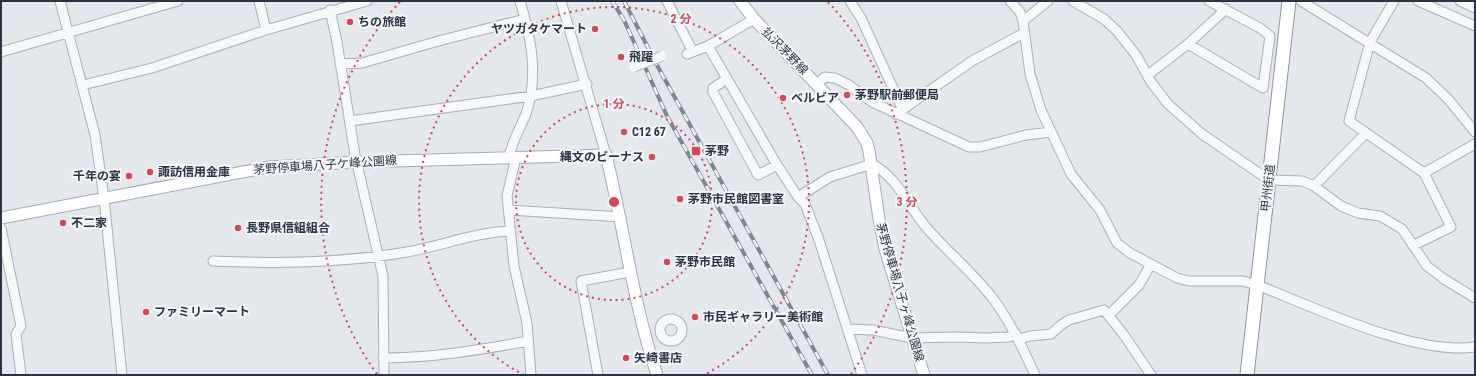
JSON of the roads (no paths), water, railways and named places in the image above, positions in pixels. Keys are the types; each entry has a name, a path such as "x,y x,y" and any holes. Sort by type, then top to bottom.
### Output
{"highway":[{"name":"甲州街道","path":"1247,375 1288,1"}],"main road":[{"name":"払沢茅野線","path":"740,1 754,19 817,84"},
{"name":"茅野停車場八子ヶ峰公園線","path":"817,84 857,127 867,143 872,164 878,219 885,249 924,375"},
{"name":"茅野停車場八子ケ峰公園線","path":"1,218 269,167 358,162 606,155"},
{"path":"606,155 621,217 630,272 645,337 657,375"}],"street":[{"path":"60,1 95,135 104,198 122,375"},
{"path":"1,52 68,32 144,5 178,1"},
{"path":"259,1 266,30"},
{"path":"83,85 152,68 330,10 367,1"},
{"path":"520,1 533,55 531,96 513,157 508,187 514,266 527,323 531,375"},
{"path":"561,1 606,155"},
{"path":"667,1 690,53 708,46 754,19"},
{"path":"850,1 861,18 899,111"},
{"path":"1010,1 1020,12 1023,21 1030,74 1041,110 1071,174 1100,210 1117,243 1130,253 1177,278 1188,281 1243,281 1257,285 1383,334 1442,347 1475,347"},
{"path":"1023,21 1048,1"},
{"path":"1073,1 1104,19 1117,31 1136,55 1151,82 1168,104 1202,134 1268,180 1302,181 1314,186 1341,206 1358,213 1380,216 1402,229 1427,266 1444,279 1475,298"},
{"path":"1188,44 1263,88 1270,36 1260,28 1209,1"},
{"path":"1301,1 1370,42 1426,78 1448,99 1475,132"},
{"path":"1394,1 1370,42 1349,121 1424,173 1451,226 1414,245"},
{"path":"1418,1 1475,26"},
{"path":"1460,1 1475,8"},
{"path":"1148,75 1188,44 1226,9"},
{"path":"330,10 358,162 383,276 384,375"},
{"path":"340,64 362,63 442,40 525,19"},
{"path":"899,111 972,61 1024,33"},
{"path":"708,46 777,165 798,197 805,204 819,240 862,375"},
{"path":"634,66 662,56"},
{"path":"817,84 825,77 835,78 849,85 872,102 899,111 974,148 1026,135 1052,132"},
{"path":"727,79 713,88 713,92 758,175 777,165"},
{"path":"350,121 531,96 586,84"},
{"path":"1314,186 1366,133"},
{"path":"1424,173 1475,144"},
{"path":"798,197 830,177 872,164 884,170 926,226 969,271 994,300 1017,337 1035,375"},
{"path":"509,210 621,217"},
{"path":"1,228 21,326 16,334 20,375"},
{"path":"213,261 270,263 379,256 407,252 492,232 511,231"},
{"path":"1109,315 1139,285 1151,264"},
{"path":"598,375 581,281 630,272"},
{"path":"847,329 873,330 912,338 1017,337 1051,334 1069,320 1104,310 1151,375"},
{"path":"383,358 408,358 477,351 528,341"}],"railway":[{"path":"612,1 624,20 667,116 812,375"},
{"path":"624,1 658,67 828,375"}],"place":[{"name":"ちの旅館","path":"350,22"},
{"name":"ヤツガタケマート","path":"595,29"},
{"name":"飛躍","path":"621,57"},
{"name":"茅野駅前郵便局","path":"847,95"},
{"name":"ベルビア","path":"783,98"},
{"name":"C12 67","path":"624,132"},
{"name":"茅野","path":"696,151"},
{"name":"縄文のビーナス","path":"652,157"},
{"name":"諏訪信用金庫","path":"150,172"},
{"name":"千年の宴","path":"129,176"},
{"name":"茅野市民館図書室","path":"680,199"},
{"name":"不二家","path":"63,223"},
{"name":"長野県信組組合","path":"238,228"},
{"name":"茅野市民館","path":"667,262"},
{"name":"ファミリーマート","path":"146,312"},
{"name":"市民ギャラリー美術館","path":"695,317"},
{"name":"矢崎書店","path":"626,358"}]}
